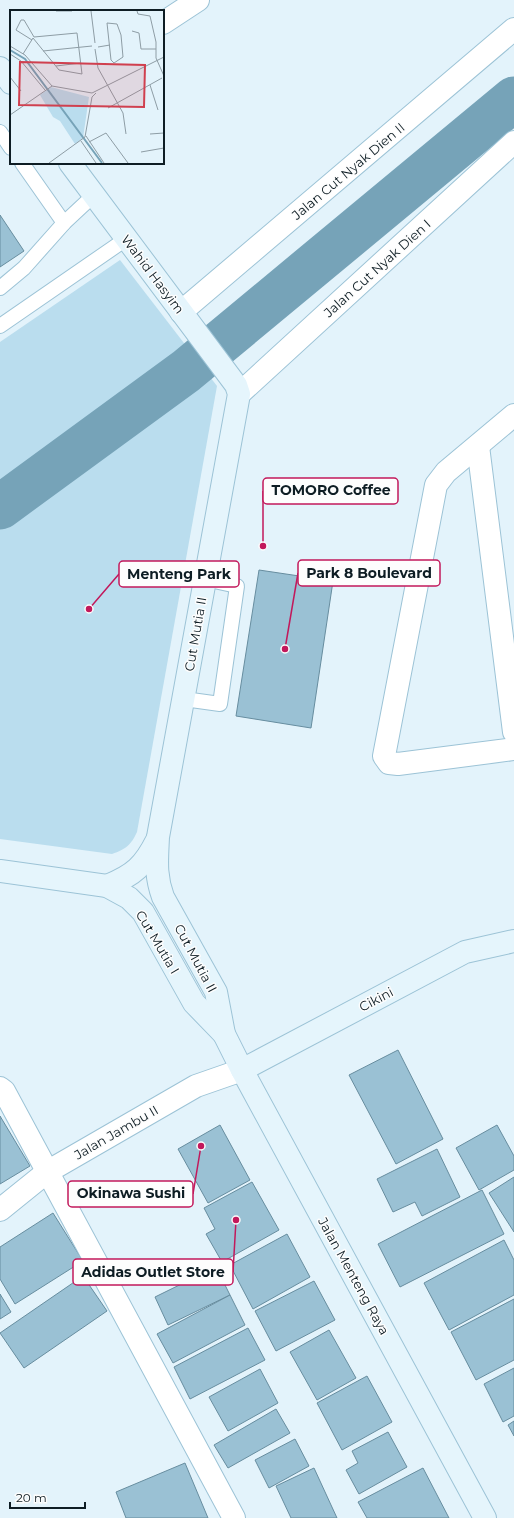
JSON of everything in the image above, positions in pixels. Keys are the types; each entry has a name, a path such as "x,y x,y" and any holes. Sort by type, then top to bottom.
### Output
{"main road":[{"path":"0,68 10,82"},
{"name":"Wahid Hasyim","path":"71,164 238,389"},
{"name":"Cut Mutia II","path":"224,1034 216,992 163,897 156,870 158,837 184,699 238,389"},
{"name":"Cut Mutia II","path":"107,886 124,879 138,870 148,857 158,837"},
{"name":"Cut Mutia I","path":"0,871 107,886 129,898 143,912 194,1003 224,1034"},
{"name":"Cikini","path":"242,1070 465,952 514,941"},
{"name":"Jalan Menteng Raya","path":"224,1034 242,1070 485,1518"}],"street":[{"path":"164,22 198,0"},
{"name":"Jalan Cut Nyak Dien II","path":"184,315 514,29"},
{"name":"Jalan Cut Nyak Dien I","path":"238,389 514,142"},
{"path":"514,414 446,472 436,485 384,756 389,763 398,764 514,749"},
{"path":"478,446 514,732"},
{"name":"Jalan Jambu II","path":"0,1210 47,1172 196,1086 242,1070"},
{"path":"0,1088 4,1091 234,1518"}],"lane":[{"path":"0,132 10,147"},
{"path":"23,164 64,223"},
{"path":"0,288 24,268 64,223 94,195"},
{"path":"0,326 126,239"},
{"path":"184,699 220,704 237,586 205,579"}],"shaded area":[{"path":"120,260 217,386 137,832 128,846 112,854 0,839 0,342"}],"building":[{"path":"0,215 24,251 0,267"},
{"path":"259,570 333,581 311,728 236,716"},
{"path":"398,1050 443,1139 396,1164 349,1075"},
{"path":"0,1116 30,1166 0,1184"},
{"path":"220,1125 250,1180 208,1203 178,1149"},
{"path":"497,1125 514,1156 514,1170 479,1190 456,1148"},
{"path":"437,1149 460,1197 422,1216 415,1202 393,1212 377,1179"},
{"path":"514,1177 514,1232 489,1193"},
{"path":"252,1182 279,1230 222,1262 206,1234 215,1229 204,1208"},
{"path":"482,1190 504,1234 400,1287 378,1244"},
{"path":"53,1213 83,1261 15,1304 0,1279 0,1247"},
{"path":"287,1234 310,1277 253,1309 230,1265"},
{"path":"504,1240 514,1260 514,1295 449,1330 424,1283"},
{"path":"216,1267 230,1295 168,1325 155,1297"},
{"path":"83,1276 107,1311 24,1368 0,1333"},
{"path":"314,1281 335,1320 276,1351 255,1311"},
{"path":"0,1294 11,1312 0,1319"},
{"path":"230,1295 245,1325 173,1363 157,1334"},
{"path":"514,1299 514,1360 476,1380 451,1332"},
{"path":"248,1328 265,1360 190,1399 174,1367"},
{"path":"329,1330 356,1378 317,1400 290,1352"},
{"path":"514,1368 514,1416 503,1422 484,1384"},
{"path":"260,1369 278,1403 228,1431 209,1397"},
{"path":"367,1376 392,1422 342,1450 317,1403"},
{"path":"276,1409 290,1433 228,1468 214,1445"},
{"path":"514,1421 514,1436 508,1425"},
{"path":"388,1432 407,1467 359,1494 346,1470 358,1463 352,1451"},
{"path":"295,1439 309,1466 269,1488 255,1460"},
{"path":"185,1463 208,1518 126,1518 116,1492"},
{"path":"314,1468 337,1518 291,1518 276,1486"},
{"path":"423,1468 449,1518 367,1518 358,1502"}],"waterway":[{"path":"0,507 186,371 514,99"}],"place":[{"name":"TOMORO Coffee","path":"263,546"},
{"name":"Menteng Park","path":"89,609"},
{"name":"Park 8 Boulevard","path":"285,649"},
{"name":"Okinawa Sushi","path":"201,1146"},
{"name":"Adidas Outlet Store","path":"236,1220"}]}
